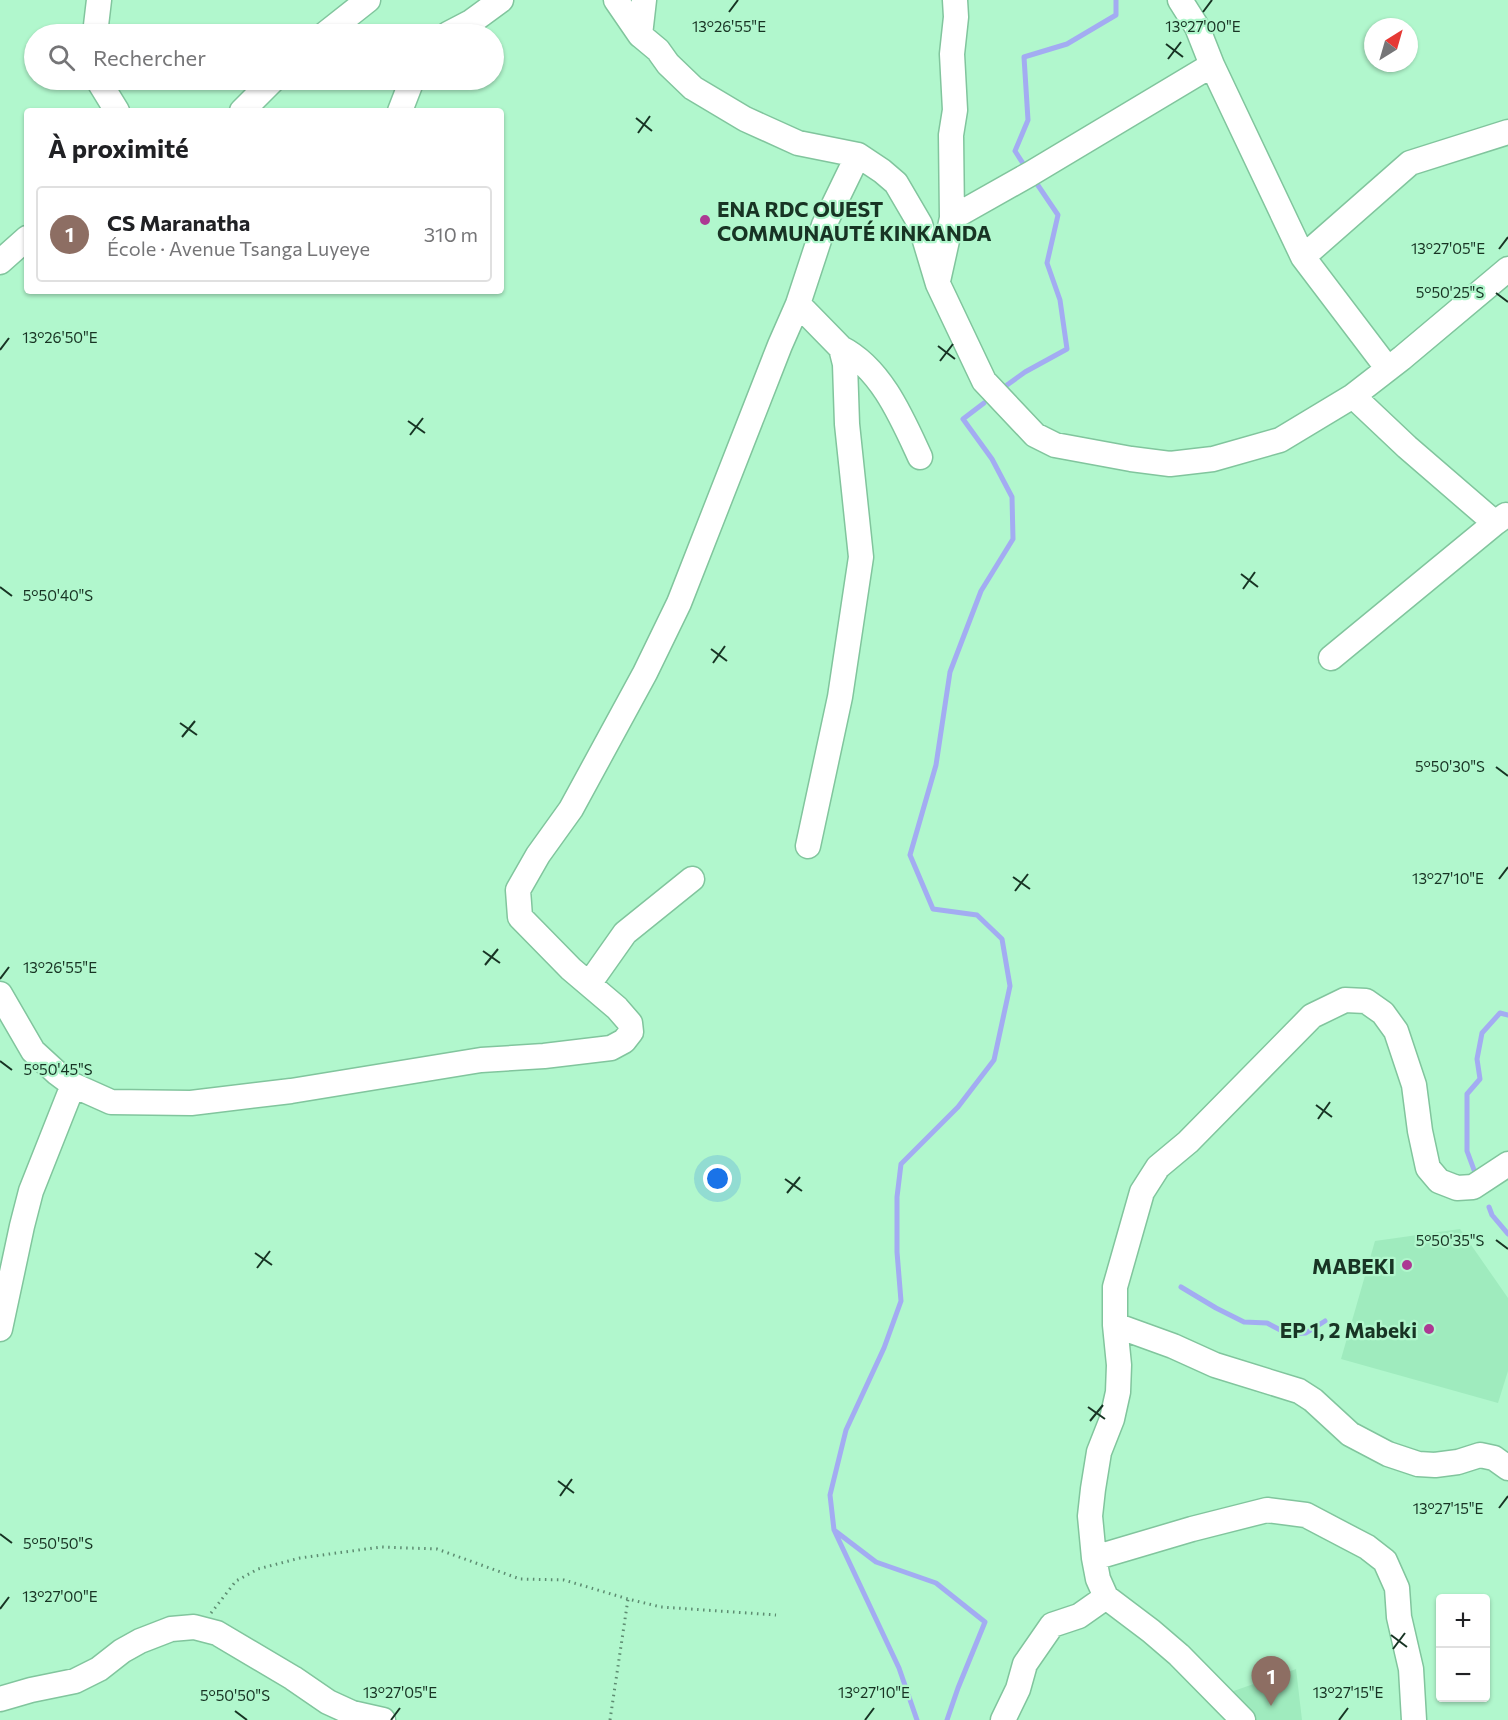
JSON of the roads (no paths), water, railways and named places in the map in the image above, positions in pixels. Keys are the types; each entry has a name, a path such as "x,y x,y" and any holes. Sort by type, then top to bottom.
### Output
{"street":[{"path":"96,24 99,0"},
{"path":"338,24 368,0"},
{"path":"467,24 501,0"},
{"path":"616,0 640,35 658,50 668,64 693,88 745,119 798,143 858,155 896,183 920,224 938,284 984,381 1035,435 1056,445 1170,464 1212,459 1280,440 1353,396 1508,268"},
{"path":"640,35 644,0"},
{"path":"938,284 952,218 951,135 955,110 952,54 956,17 955,0"},
{"path":"1180,0 1197,27 1212,65 1303,257 1388,369"},
{"path":"952,218 1212,65"},
{"path":"104,90 115,108"},
{"path":"245,108 263,90"},
{"path":"401,108 408,90"},
{"path":"1303,257 1410,163 1508,132"},
{"path":"0,994 33,1051 73,1085 111,1102 191,1103 291,1090 481,1060 544,1056 611,1048 624,1041 631,1032 630,1023 617,1008 571,969 520,917 518,890 538,855 571,809 645,673 679,603 798,304 824,225 858,155"},
{"path":"0,262 24,241"},
{"path":"798,304 841,348 854,354 864,363 897,408 920,457"},
{"path":"808,846 840,697 861,557 847,424 845,364 841,348"},
{"path":"1331,658 1501,518 1407,447 1353,396"},
{"path":"589,984 625,933 692,879"},
{"path":"1243,1720 1179,1655 1151,1630 1106,1597 1098,1579 1090,1516 1099,1452 1112,1419 1118,1392 1115,1287 1142,1192 1158,1167 1188,1142 1312,1016 1345,1000 1366,1001 1383,1013 1396,1031 1414,1085 1428,1168 1439,1181 1457,1188 1473,1187 1508,1164"},
{"path":"0,1329 22,1226 32,1191 73,1085"},
{"path":"1115,1325 1173,1346 1215,1365 1299,1391 1313,1400 1350,1434 1388,1454 1418,1464 1458,1462 1480,1455 1494,1458 1508,1468"},
{"path":"1094,1558 1191,1529 1267,1510 1305,1515 1366,1547 1385,1561 1397,1588 1399,1617 1411,1669 1414,1720"},
{"path":"1003,1720 1018,1689 1025,1664 1052,1625 1079,1616 1106,1597"},
{"path":"0,1699 75,1681 99,1670 122,1651 140,1641 171,1629 194,1627 217,1633 293,1678 328,1702 352,1713 383,1720"}],"waterway":[{"path":"1026,168 1015,151 1028,120 1024,57 1067,44 1116,15 1116,0"},
{"path":"1007,385 1025,372 1067,349 1060,300 1047,263 1058,215 1033,178"},
{"path":"947,1720 985,1622 936,1583 876,1562 834,1530 830,1495 846,1430 884,1348 901,1301 897,1252 897,1197 901,1164 958,1107 994,1060 1010,986 1002,939 977,915 933,909 910,855 936,765 950,672 981,591 1013,539 1012,497 992,459 963,419 984,403"},
{"path":"1477,1178 1467,1151 1467,1094 1480,1079 1477,1059 1482,1033 1500,1013 1508,1015"},
{"path":"1489,1207 1492,1215 1508,1234"},
{"path":"1181,1287 1244,1322 1267,1323 1288,1334 1306,1333 1325,1321"},
{"path":"835,1532 899,1668 917,1720"}],"place":[{"name":"ENA RDC OUEST COMMUNAUTÉ KINKANDA","path":"705,220"},
{"name":"MABEKI","path":"1407,1265"},
{"name":"EP 1, 2 Mabeki","path":"1429,1329"},
{"name":"CS Maranatha","path":"1271,1706"}]}
